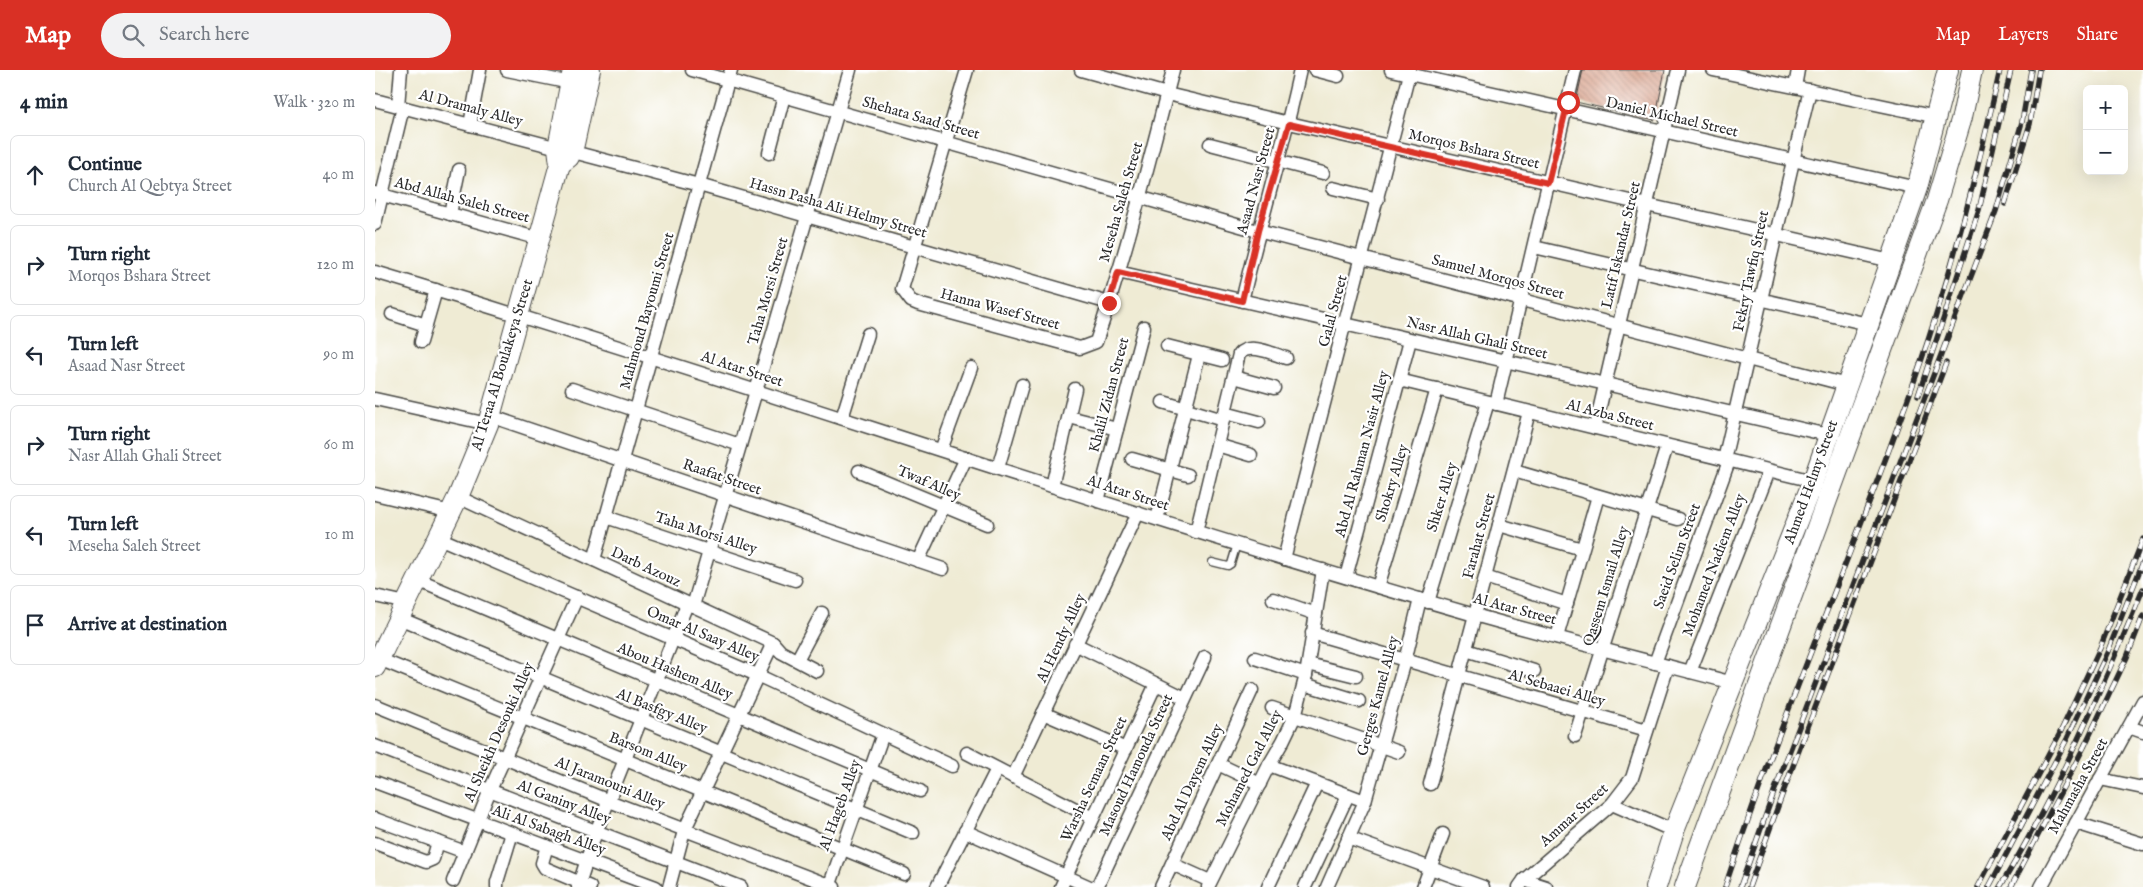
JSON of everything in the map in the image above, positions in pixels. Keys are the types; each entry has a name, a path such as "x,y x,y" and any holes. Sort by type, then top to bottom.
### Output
{"main road":[{"name":"Al Teraa Al Boulakeya Street","path":"377,663 455,504 489,420 563,155 590,70"},
{"name":"Ahmed Helmy Street","path":"1656,887 1675,831 1813,481 1917,188 1948,70"},
{"name":"Ahmed Helmy Street","path":"1685,887 1930,219 1951,159 1972,70"},
{"name":"Al Teraa Al Boulakeya Street","path":"563,155 572,76"}],"street":[{"path":"375,224 378,194 400,106 401,70"},
{"path":"471,125 480,70"},
{"path":"507,70 572,76"},
{"name":"Shehata Saad Street","path":"692,70 729,75 784,96 1141,197"},
{"name":"Taha Morsi Street","path":"582,886 596,832 673,639 690,605 709,552 850,70"},
{"path":"915,247 967,70"},
{"name":"Morqos Bshara Street","path":"1081,70 1167,94 1289,124 1891,261"},
{"name":"Meseha Saleh Street","path":"1096,342 1141,197 1173,70"},
{"name":"Asaad Nasr Street","path":"1242,301 1258,231 1289,124 1300,70"},
{"path":"1315,70 1338,76"},
{"name":"Daniel Michael Street","path":"1391,70 1410,72 1917,188"},
{"name":"Shker Alley","path":"1424,600 1506,362 1575,70"},
{"name":"Latif Iskandar Street","path":"1595,428 1678,70"},
{"path":"1713,70 1937,117"},
{"path":"1795,87 1798,70"},
{"name":"Galal Street","path":"1285,559 1410,72"},
{"name":"Mahmoud Bayoumi Street","path":"594,560 729,75"},
{"name":"Fekry Tawfiq Street","path":"1727,460 1735,414 1775,235 1810,90"},
{"path":"769,153 784,96"},
{"name":"Al Dramaly Alley","path":"375,100 471,125 563,155"},
{"path":"1211,144 1323,173"},
{"name":"Hassn Pasha Ali Helmy Street","path":"563,155 699,185 1109,303"},
{"path":"450,214 459,170"},
{"path":"1333,188 1378,199"},
{"name":"Abd Allah Saleh Street","path":"378,194 540,239"},
{"name":"Samuel Morqos Street","path":"1141,197 1363,259 1847,385"},
{"name":"Hanna Wasef Street","path":"915,247 902,289 911,301 1081,348 1096,342"},
{"path":"1534,247 1868,324"},
{"name":"Al Atar Street","path":"375,272 519,315 1285,559 1475,616 1733,683"},
{"name":"Nasr Allah Ghali Street","path":"1118,272 1828,436"},
{"path":"421,342 436,290"},
{"path":"392,314 426,325"},
{"name":"Khalil Zidan Street","path":"1098,500 1144,326"},
{"path":"843,418 868,334"},
{"name":"Abd Al Rahman Nasir Alley","path":"1346,577 1410,340"},
{"path":"1167,346 1222,360"},
{"path":"1196,532 1239,354 1245,349 1253,348 1286,358"},
{"path":"1157,519 1199,355"},
{"path":"941,450 971,368"},
{"path":"1234,377 1274,388"},
{"name":"Al Azba Street","path":"1399,380 1813,481"},
{"path":"998,468 1022,385"},
{"path":"1052,486 1075,389"},
{"path":"572,390 741,445"},
{"name":"Shokry Alley","path":"1378,587 1437,390"},
{"name":"Raafat Street","path":"375,399 489,420 622,460 943,570"},
{"path":"1163,402 1185,409 1259,422"},
{"name":"Farahat Street","path":"1430,784 1529,412"},
{"path":"1069,417 1117,429"},
{"path":"1217,445 1251,455"},
{"name":"Qassem Ismail Alley","path":"1575,736 1667,446"},
{"path":"918,561 966,458"},
{"path":"1132,459 1188,475"},
{"name":"Saeid Selim Street","path":"1647,730 1661,664 1727,460"},
{"name":"Mohamed Nadiem Alley","path":"1690,672 1769,470"},
{"name":"Twaf Alley","path":"859,471 987,524"},
{"path":"1514,471 1678,519"},
{"path":"1557,637 1598,496"},
{"name":"Darb Azouz","path":"376,498 455,504 594,560 773,643 781,652 817,670"},
{"name":"Al Hendy Alley","path":"1013,777 1138,513"},
{"name":"Taha Morsi Alley","path":"606,518 795,580"},
{"path":"1499,525 1582,549"},
{"name":"Omar Al Saay Alley","path":"439,538 757,675 951,766"},
{"name":"Mohamed Gad Alley","path":"1209,884 1295,716 1306,674 1323,570"},
{"path":"1485,577 1567,604"},
{"name":"Abou Hashem Alley","path":"417,580 920,791"},
{"name":"Al Basfgy Alley","path":"375,596 541,678 913,833"},
{"name":"Al Sheikh Desouki Alley","path":"453,881 490,790 577,597"},
{"path":"1273,598 1316,614"},
{"name":"Gerges Kamel Alley","path":"1327,887 1365,801 1424,600"},
{"path":"797,660 822,613"},
{"name":"Al Sebaaei Alley","path":"1312,633 1647,730"},
{"path":"669,887 685,831 702,791 773,643"},
{"path":"1075,644 1185,698"},
{"path":"1466,650 1534,670"},
{"name":"Masoud Hamouda Street","path":"1097,887 1205,657"},
{"path":"1255,658 1306,674 1359,700"},
{"name":"Barsom Alley","path":"377,663 523,718 904,874"},
{"path":"1306,674 1356,676"},
{"name":"Warsha Semaan Street","path":"1063,882 1156,684"},
{"name":"Abd Al Dayem Alley","path":"1161,887 1252,690"},
{"name":"Mahmasha Street","path":"2041,887 2143,701"},
{"name":"Al Jaramouni Alley","path":"375,705 609,801 831,886"},
{"path":"1273,708 1399,752"},
{"path":"1043,713 1126,749"},
{"path":"2129,727 2143,732"},
{"name":"Ammar Street","path":"1522,884 1623,792 1632,778 1647,730"},
{"name":"Al Hageb Alley","path":"831,886 842,849 883,734"},
{"name":"Al Ganiny Alley","path":"375,746 741,887"},
{"path":"967,754 1093,818"},
{"path":"1218,764 1260,784"},
{"path":"1269,765 1365,801"},
{"path":"937,887 997,769"},
{"path":"2100,778 2143,788"},
{"name":"Ali Al Sabagh Alley","path":"375,782 656,887"},
{"path":"1268,887 1317,783"},
{"path":"1305,887 1348,795"},
{"path":"1612,804 1675,831"},
{"path":"375,819 465,852"},
{"path":"2076,823 2143,844"},
{"path":"965,831 1063,882 1090,887"},
{"path":"497,887 511,833"},
{"path":"1423,887 1443,834"},
{"path":"1348,838 1483,887"},
{"path":"375,843 426,862 433,859 438,842"},
{"path":"547,846 543,863 545,868 582,886"},
{"path":"1172,864 1209,884"},
{"path":"1522,884 1545,887"}],"lane":[{"path":"1212,562 1228,566 1231,564 1237,544"}],"building":[{"path":"1583,70 1665,70 1655,120 1576,102"}],"railway":[{"path":"1725,887 1766,769 1916,377 1944,291 1968,203 2000,70"},
{"path":"1918,396 1979,210 2011,70"},
{"path":"1740,887 1774,792 1996,211 2022,122 2031,70"},
{"path":"2005,204 2030,124 2039,70"},
{"path":"1749,887 1946,363"},
{"path":"1978,887 2059,735 2100,648 2143,539"},
{"path":"1989,887 2067,739 2108,651 2143,562"},
{"path":"2000,887 2040,815 2077,741 2143,589"},
{"path":"2011,887 2084,747 2127,657 2143,616"}],"route":[{"path":"1109,303 1118,272 1242,301 1258,231 1289,124 1548,183 1568,102"}]}
